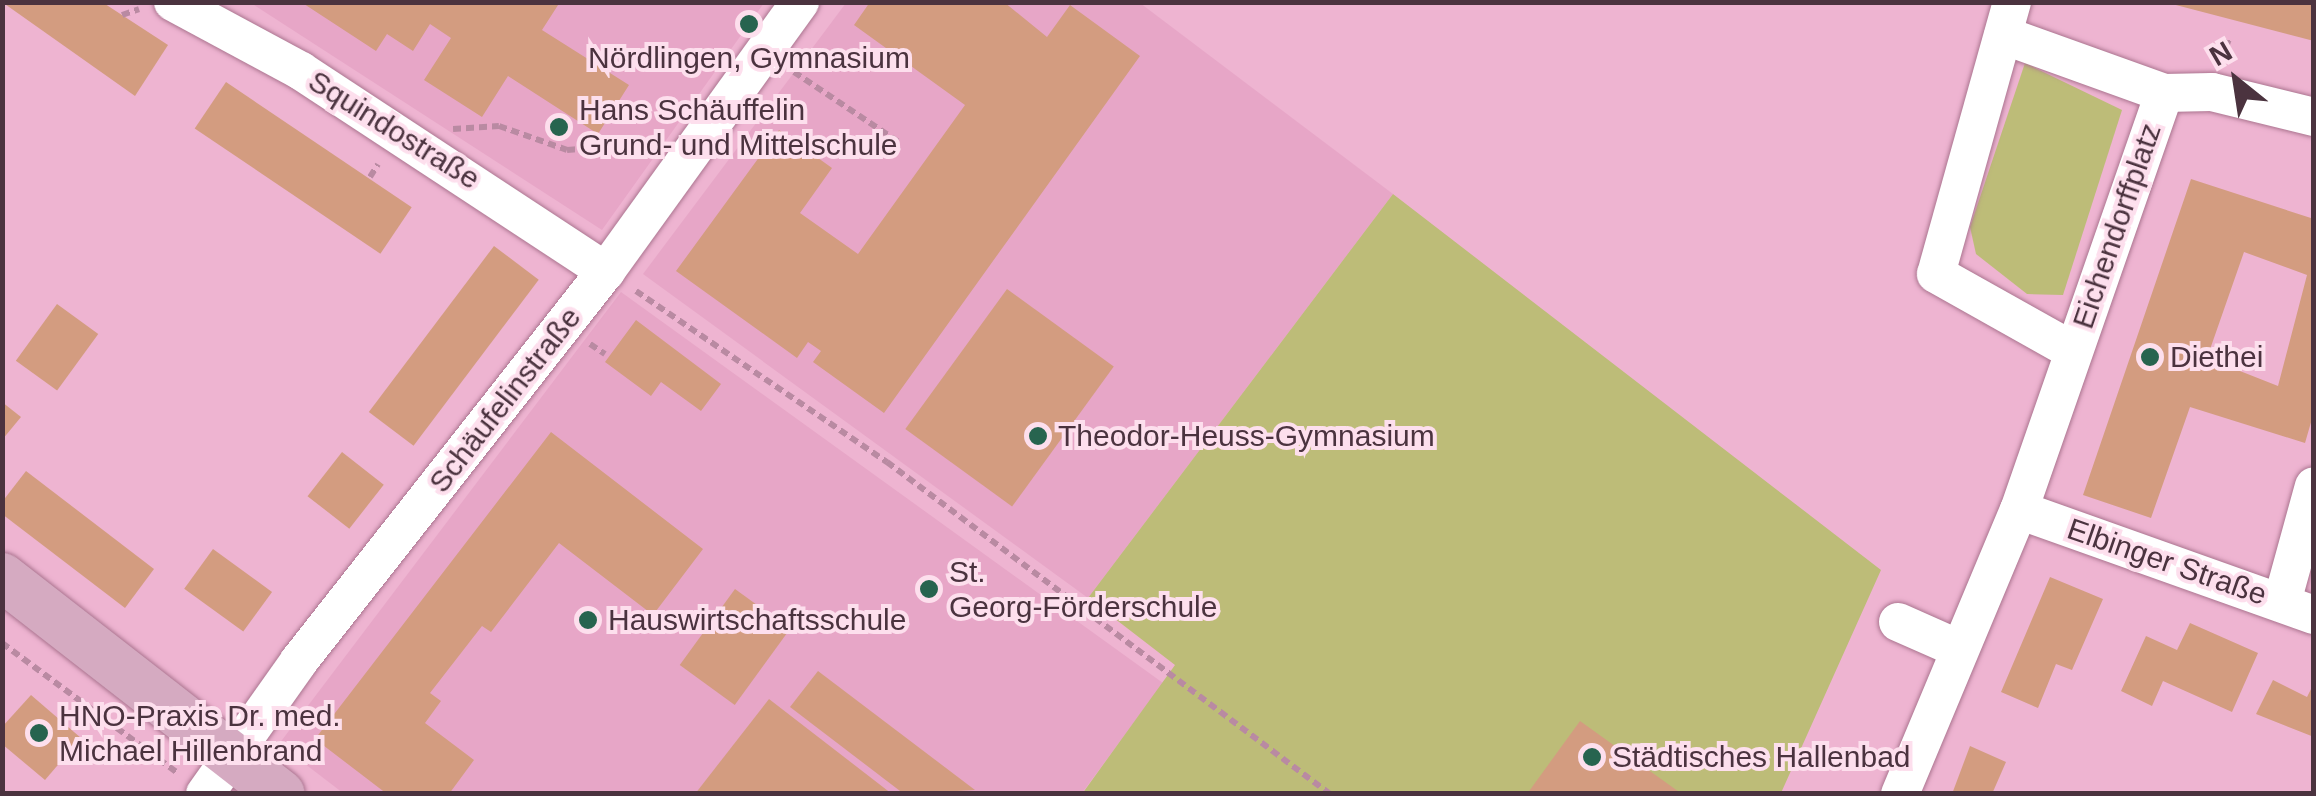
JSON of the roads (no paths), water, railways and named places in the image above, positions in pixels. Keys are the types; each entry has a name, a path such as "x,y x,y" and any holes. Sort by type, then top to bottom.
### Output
{"main road":[{"path":"2,577 213,781 281,794"}],"street":[{"name":"Squindostraße","path":"174,2 398,133 606,271"},
{"name":"Schäufelinstraße","path":"213,781 606,271 800,2"},
{"name":"Eichendorffplatz","path":"1900,794 1957,648 2019,510 2164,93 2008,15 1936,274 2073,351"},
{"path":"2164,93 2212,92 2314,118"},
{"path":"2298,609 2314,486"},
{"name":"Elbinger Straße","path":"2019,510 2298,609"},
{"path":"1898,622 1957,648"}],"place":[{"name":"Nördlingen, Gymnasium","path":"749,24"},
{"name":"Hans Schäuffelin Grund- und Mittelschule","path":"559,127"},
{"name":"Diethei","path":"2150,357"},
{"name":"Theodor-Heuss-Gymnasium","path":"1038,436"},
{"name":"St. Georg-Förderschule","path":"929,589"},
{"name":"Hauswirtschaftsschule","path":"588,620"},
{"name":"HNO-Praxis Dr. med. Michael Hillenbrand","path":"39,733"},
{"name":"Städtisches Hallenbad","path":"1592,757"}]}
